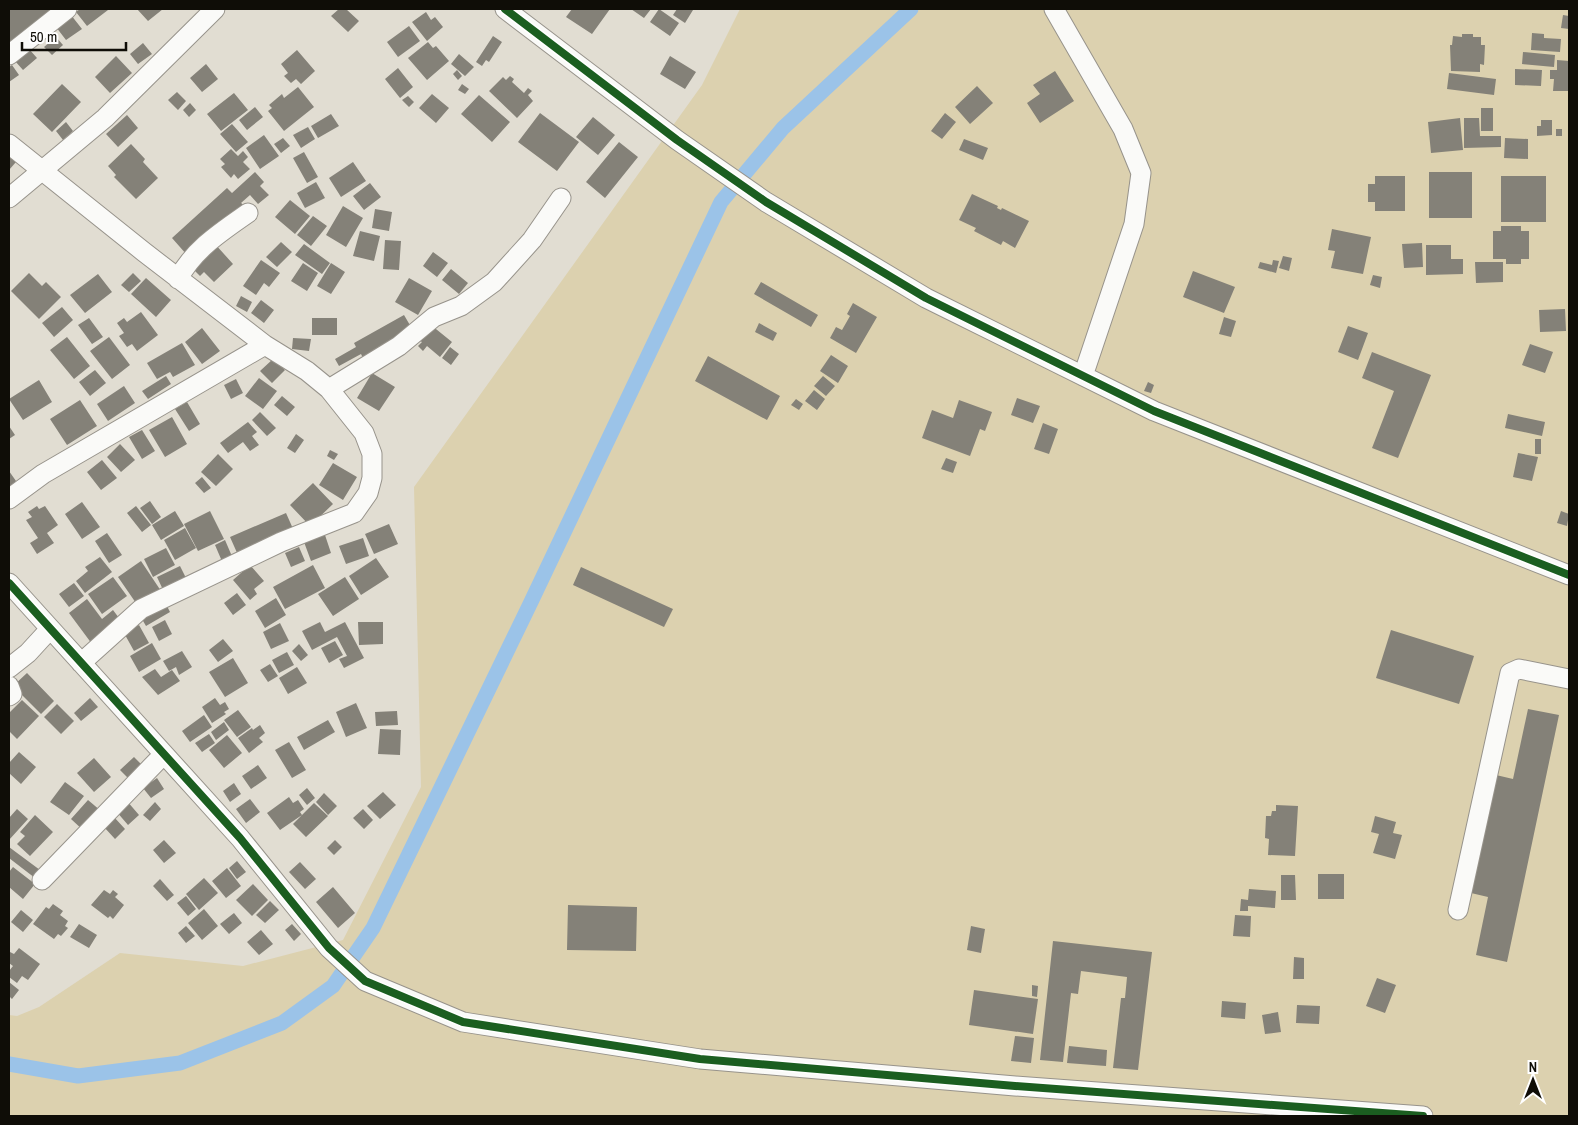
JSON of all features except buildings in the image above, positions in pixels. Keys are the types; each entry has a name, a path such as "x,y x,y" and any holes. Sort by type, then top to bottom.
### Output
{"street":[{"path":"9,55 66,9"},
{"path":"9,198 105,118 215,9"},
{"path":"505,9 677,140 766,202 926,298 1154,411 1569,575"},
{"path":"1054,9 1123,129 1141,173 1134,224 1083,376"},
{"path":"9,144 178,279 265,345 307,371 329,389 364,433 372,454 372,478 368,494 354,513 281,542 141,608 81,663"},
{"path":"329,389 399,346 434,317 461,306 494,282 532,240 561,198"},
{"path":"178,279 186,263 206,243 248,213"},
{"path":"9,499 43,474 265,345"},
{"path":"9,583 240,838 329,948 365,981 463,1022 700,1059 1015,1086 1423,1116"},
{"path":"9,668 28,653 50,629"},
{"path":"1458,910 1510,673 1519,669 1569,679"},
{"path":"9,686 12,694 9,696"},
{"path":"42,880 163,755"}],"shaded area":[{"path":"740,9 1569,9 1569,1116 9,1116 9,1015 17,1016 39,1007 120,953 243,966 343,940 421,787 414,487 702,85"}],"waterway":[{"path":"9,1064 78,1076 180,1063 282,1023 333,986 373,928 530,604 721,202 783,128 911,9"}],"cycle path":[{"path":"505,9 677,140 766,202 926,298 1154,411 1569,575"},
{"path":"9,583 240,838 329,948 365,981 463,1022 700,1059 1015,1086 1423,1116"}]}
